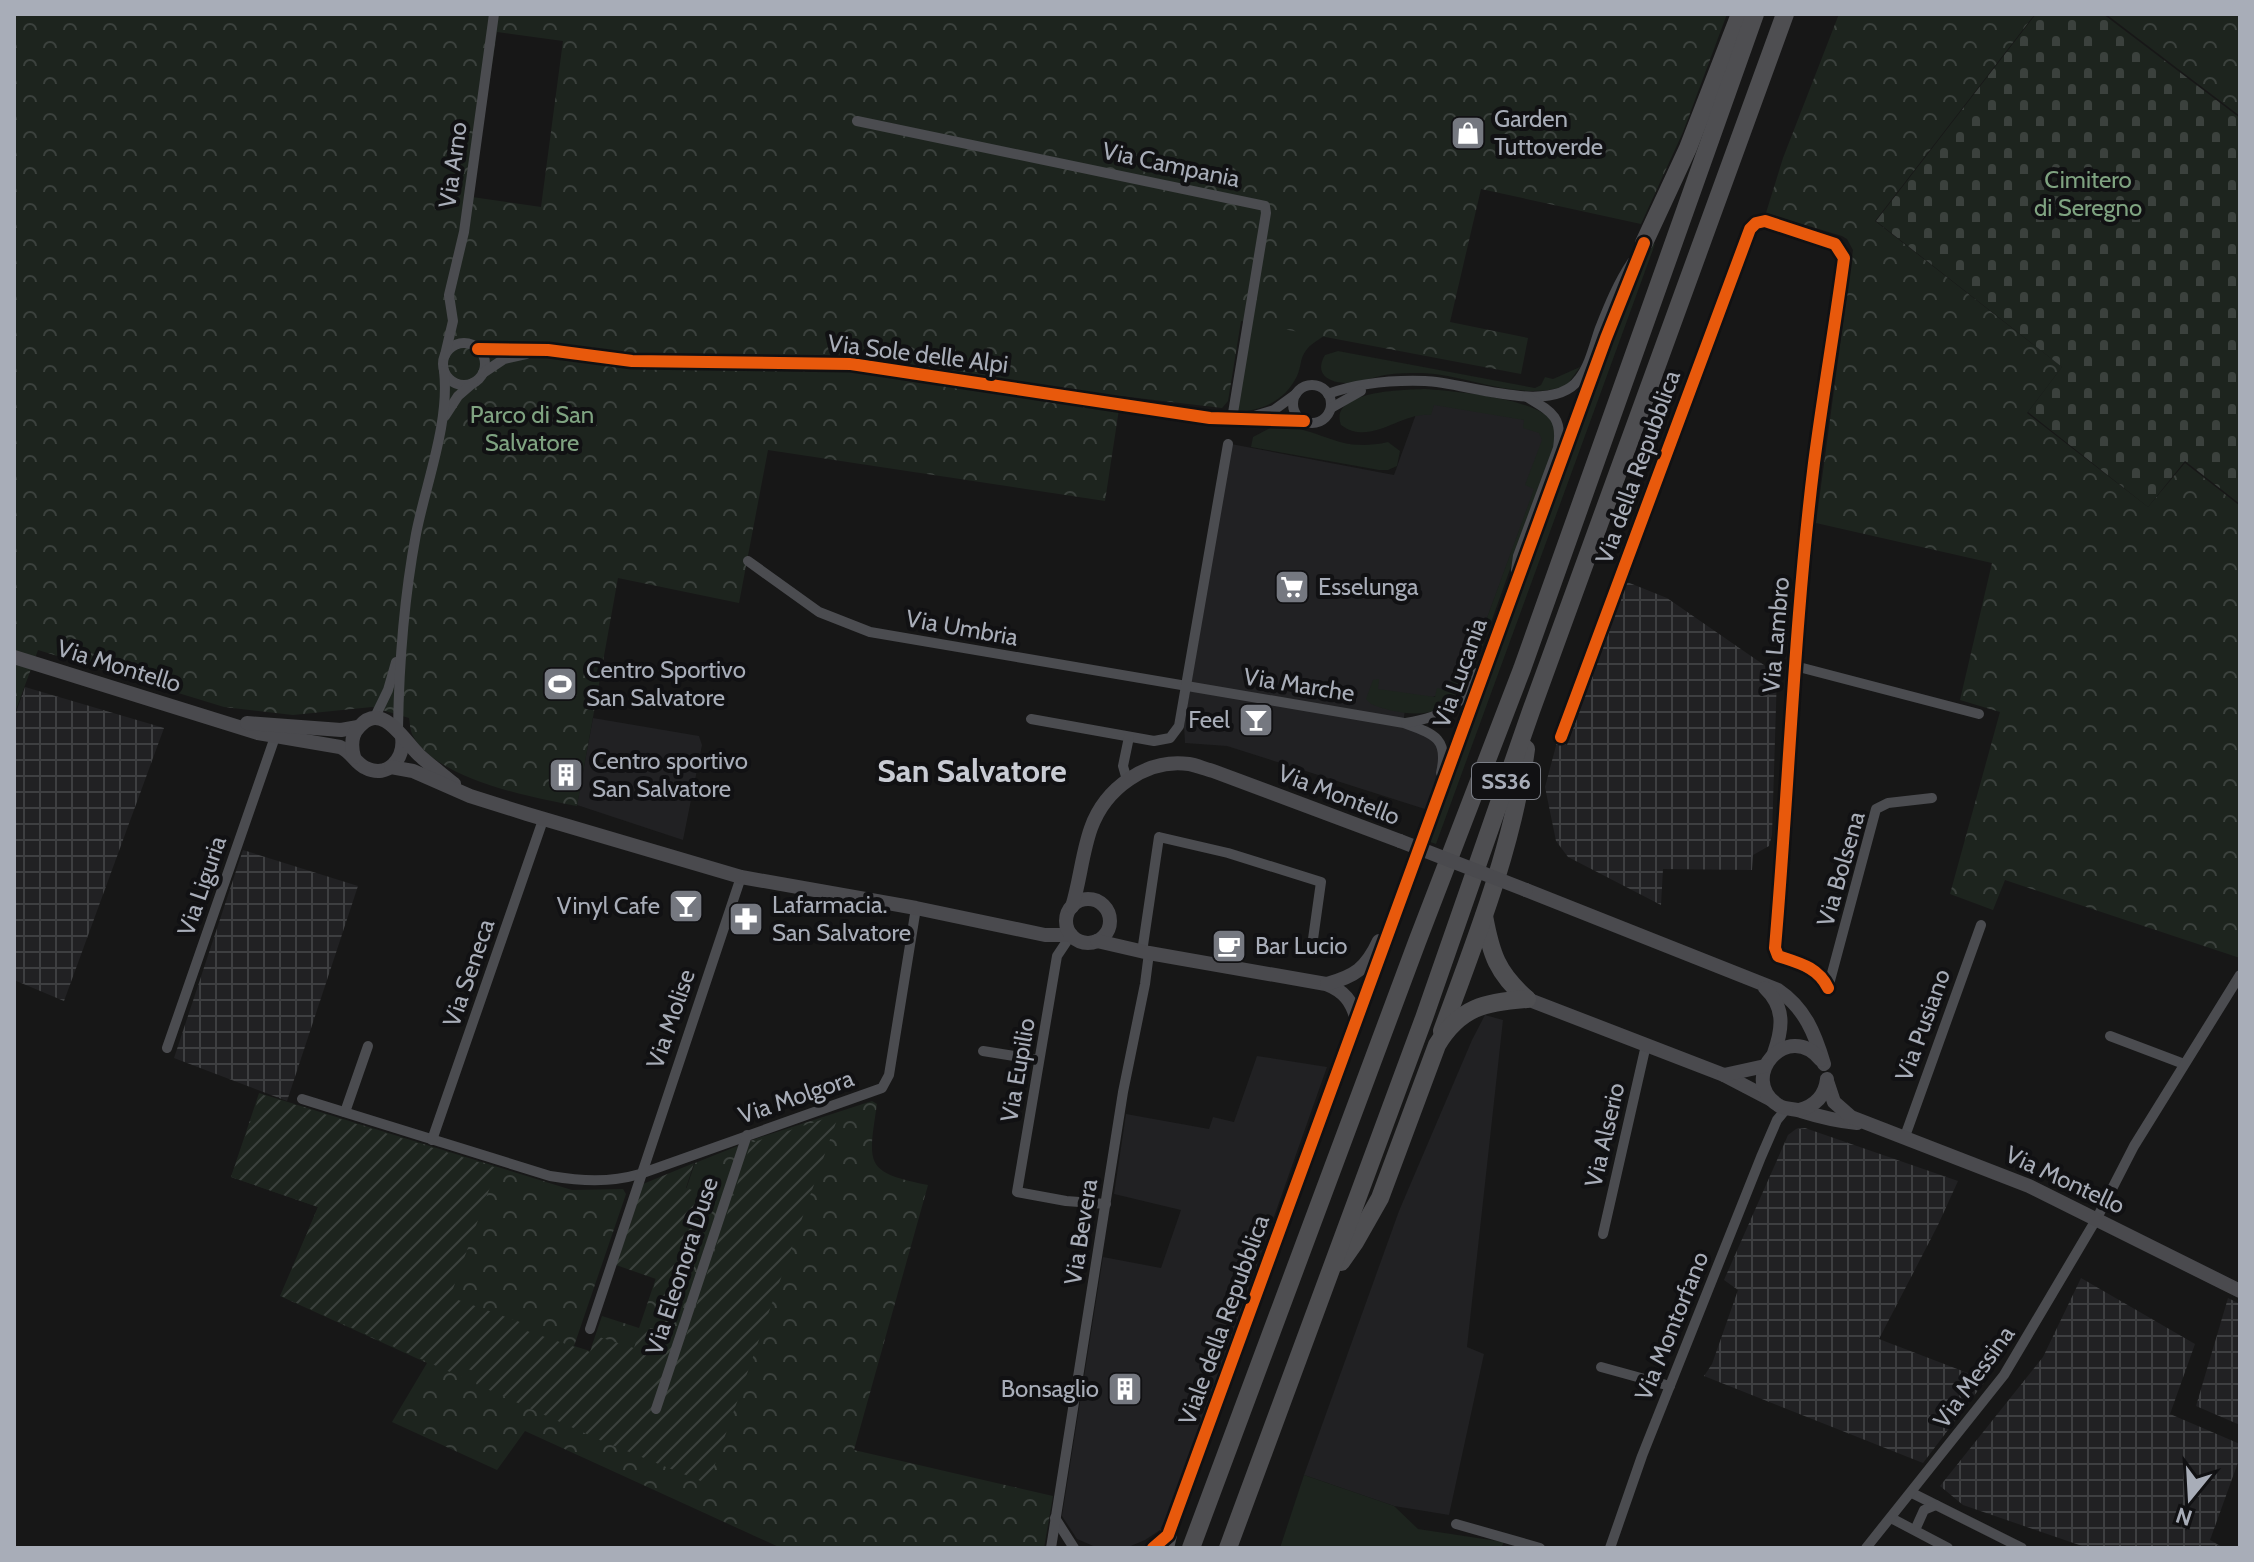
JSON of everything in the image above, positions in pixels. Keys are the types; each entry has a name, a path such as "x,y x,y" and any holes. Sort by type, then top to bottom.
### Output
{"highway":[{"path":"1644,243 1688,148 1740,14"},
{"name":"SS36","path":"1191,1548 1411,956 1522,669 1755,14"},
{"name":"SS36","path":"1228,1548 1424,1018 1531,711 1785,14"},
{"path":"1330,1272 1345,1258 1373,1213 1484,916 1522,782 1531,711"},
{"path":"1484,916 1491,951 1498,966 1508,982 1527,999"},
{"path":"1437,1045 1447,1028 1478,1006 1527,999"}],"street":[{"name":"Via Arno","path":"445,355 453,321 449,295 464,232 494,14"},
{"name":"Via Campania","path":"857,121 1265,206 1232,419"},
{"name":"Via della Repubblica","path":"1561,737 1750,229 1756,223 1765,221 1835,244 1844,258"},
{"path":"1526,397 1558,394 1578,382 1621,279 1644,243"},
{"name":"Via Lucania","path":"1321,1120 1512,593 1644,243"},
{"name":"Via Lambro","path":"1827,991 1813,970 1778,956 1775,948 1795,666 1814,464 1844,258"},
{"path":"453,321 485,360 483,373"},
{"path":"391,767 401,755 402,645 411,563 445,393 445,355 455,345 548,350"},
{"path":"439,429 458,396 483,373 504,359 548,350"},
{"name":"Via Sole delle Alpi","path":"548,350 632,361 851,364 1232,419 1321,421 1331,408 1353,394 1386,382"},
{"path":"444,371 456,384 473,383"},
{"name":"Via Sole delle Alpi","path":"1232,419 1274,410 1305,387 1315,386 1328,394 1386,382 1447,383 1526,397"},
{"path":"1298,393 1294,409 1304,421"},
{"path":"1328,394 1331,408"},
{"name":"Via Marche","path":"1404,723 1441,715 1455,707 1467,694 1497,618 1512,593 1518,556 1558,448 1561,431 1558,420 1550,411 1526,397"},
{"path":"1031,719 1154,741 1170,738 1179,726 1228,444"},
{"name":"Via Umbria","path":"748,561 819,612 870,632 1187,687"},
{"path":"374,719 388,690 402,645"},
{"name":"Via Montello","path":"14,657 275,737 340,747 354,757"},
{"path":"1795,666 1979,714"},
{"name":"Via Marche","path":"1187,687 1404,723 1429,732 1443,747 1445,758 1430,821"},
{"name":"Via Montello","path":"212,718 341,730"},
{"path":"470,796 421,757 383,719 374,719 358,727 352,739 354,757 365,768 374,771 391,767 413,771 470,796 543,820 741,877 1326,984 1340,989 1347,997 1357,1021"},
{"name":"Via Montello","path":"275,737 280,733 313,735 358,727"},
{"name":"Via Liguria","path":"167,1048 275,737"},
{"path":"1127,780 1123,766 1129,737"},
{"name":"Via Montello","path":"1070,909 1092,827 1101,808 1127,780 1151,768 1188,763 1400,841 1778,990 1800,1009 1815,1035 1824,1064"},
{"name":"Via Bolsena","path":"1827,991 1876,809 1888,803 1932,798"},
{"name":"Via Seneca","path":"432,1140 543,820"},
{"name":"Via Bevera","path":"1051,1548 1123,1092 1145,984 1141,951 1159,837 1228,853 1321,882 1313,939"},
{"path":"1083,865 1089,889 1108,913 1110,926 1097,941"},
{"path":"1326,984 1361,970 1375,949 1410,876"},
{"name":"Via Molise","path":"640,1174 741,877"},
{"path":"1038,933 1085,900 1097,901"},
{"name":"Via Molgora","path":"302,1099 550,1176 583,1181 619,1180 640,1174 875,1091 887,1082 916,908"},
{"path":"1070,909 1066,922 1071,935"},
{"name":"Via Pusiano","path":"1904,1139 1981,925"},
{"path":"1110,926 1141,951"},
{"path":"1038,933 1053,942 1057,956"},
{"name":"Via Eupilio","path":"1071,935 1057,956 1017,1192 1106,1204"},
{"name":"Via Messina","path":"1866,1548 2004,1375 2097,1218 2134,1146 2240,975"},
{"path":"1759,982 1774,997 1780,1010 1779,1040 1765,1066 1763,1083 1782,1108 1815,1103 1825,1090 1827,1081 1819,1056 1802,1046 1792,1046 1774,1053"},
{"path":"2227,995 2240,1000"},
{"name":"Via Montello","path":"1527,999 1724,1075 1782,1108 1824,1119 1865,1124"},
{"path":"2110,1036 2184,1064"},
{"name":"Via Alserio","path":"1603,1234 1646,1045"},
{"path":"345,1112 368,1046"},
{"path":"983,1051 1039,1060"},
{"path":"1724,1075 1765,1066"},
{"name":"Via Montello","path":"1827,1081 1834,1102 1841,1110 1865,1124 1974,1163 2097,1218 2240,1291"},
{"name":"Via Montorfano","path":"1610,1548 1670,1386 1782,1108"},
{"name":"Viale della Repubblica","path":"1162,1544 1321,1120"},
{"name":"Via Eleonora Duse","path":"656,1409 747,1135"},
{"path":"590,1329 640,1174"},
{"path":"1601,1367 1670,1386"},
{"path":"1912,1493 2022,1548"},
{"path":"1915,1530 1924,1510 1936,1505"},
{"path":"1055,1518 1075,1546"},
{"path":"1891,1518 1948,1548"},
{"path":"1456,1524 1540,1548"}],"shaded area":[{"path":"1432,403 1545,423 1550,447 1463,684 1405,709 1403,726 1428,735 1435,741 1441,757 1428,810 1227,746 1185,743 1184,726 1231,444 1394,475 1416,414"},
{"path":"1627,582 1667,598 1777,674 1772,835 1769,846 1753,855 1752,870 1663,869 1661,905 1568,857 1556,841 1545,787 1557,742 1567,745"},
{"path":"25,687 164,728 64,1001 14,980 14,718"},
{"path":"593,718 699,736 702,745 683,840 577,805"},
{"path":"243,850 358,886 287,1101 174,1058"},
{"path":"1485,1015 1503,1020 1467,1347 1484,1354 1449,1515 1394,1506 1304,1475 1399,1211"},
{"path":"1257,1056 1327,1067 1169,1513 1160,1530 1145,1540 1126,1548 1098,1548 1077,1539 1062,1516 1103,1257 1161,1268 1181,1210 1114,1194 1126,1114 1209,1129 1213,1117 1234,1122"},
{"path":"1805,1128 1958,1181 1879,1339 1986,1380 1923,1463 1704,1376 1712,1364 1738,1290 1724,1280 1788,1135 1796,1129"},
{"path":"2081,1278 2195,1344 2170,1414 2240,1444 2240,1457 2210,1540 2224,1548 2088,1548 1963,1505 1940,1486 2043,1357"},
{"path":"2228,1298 2240,1304 2240,1425 2196,1406"}],"green space":[{"name":"Parco di San Salvatore","path":"14,14 1727,14 1683,132 1641,224 1481,189 1450,322 1528,338 1521,374 1241,321 1228,401 1222,408 1121,396 1105,501 768,450 739,603 618,578 577,806 512,792 463,775 425,751 412,734 409,718 372,707 293,715 224,707 38,650 14,715","holes":["497,32 563,41 541,207 472,197"]},
{"path":"1839,14 2035,14 1875,221 2062,367 2027,413 2148,507 2185,463 2240,506 2240,958 2005,880 1993,910 1950,894 2000,712 1960,700 1992,563 1816,523 1853,250 1842,236 1766,213 1783,158"},
{"name":"Cimitero di Seregno","path":"2036,14 2103,14 2240,118 2240,504 2185,461 2148,507 2028,412 2062,367 1876,221"},
{"path":"2106,14 2240,14 2240,116"},
{"path":"1651,242 1655,244 1436,844 1427,841 1608,344"},
{"path":"1262,262 1324,336 1307,349 1298,373 1286,392 1263,407 1236,412"},
{"path":"1338,351 1535,388 1541,385 1545,377 1553,379 1580,367 1567,385 1550,390 1514,390 1422,373 1390,374 1344,383 1327,378 1321,369 1325,355"},
{"path":"1425,389 1494,397 1531,407 1545,414 1553,423 1555,436 1473,673 1460,695 1441,709 1405,713 1371,704 1366,699 1373,680 1379,679 1378,689 1435,697 1437,688 1445,690 1456,675 1465,678 1534,489 1525,485 1542,440 1539,433 1523,428 1524,420 1434,405 1431,415 1408,418 1374,431 1352,431 1341,425 1340,413 1357,398"},
{"path":"1283,426 1357,445 1388,442 1400,451 1397,466 1379,470 1251,447 1253,437 1270,428"},
{"path":"259,1093 572,1190 623,1189 626,1194 574,1346 590,1351 602,1316 639,1328 695,1163 755,1139 872,1101 877,1104 872,1141 875,1162 881,1170 892,1175 928,1185 854,1450 1053,1496 1044,1548 781,1548 525,1431 497,1470 392,1422 427,1363 280,1296 318,1207 231,1177"},
{"path":"260,1094 497,1168 450,1297 520,1322 518,1328 590,1352 596,1336 634,1348 641,1325 685,1339 751,1143 839,1114 708,1484 602,1441 476,1384 479,1373 465,1368 461,1377 281,1296 318,1207 231,1177"},
{"path":"694,1163 686,1188 716,1198 680,1307 651,1297 656,1279 616,1265 643,1184"},
{"path":"1304,1475 1394,1506 1418,1529 1504,1542 1501,1548 1280,1548"}],"cycle path":[{"path":"1561,737 1750,229 1756,223 1765,221 1835,244 1844,258 1807,523 1775,948 1778,956 1813,970 1828,988"},
{"path":"1153,1548 1168,1535 1606,338 1644,243"},
{"path":"478,349 548,350 632,361 851,364 1210,418 1304,421"}],"place":[{"name":"Garden Tuttoverde","path":"1468,133"},
{"name":"Esselunga","path":"1292,587"},
{"name":"Centro Sportivo San Salvatore","path":"560,684"},
{"name":"Feel","path":"1256,720"},
{"name":"Centro sportivo San Salvatore","path":"566,775"},
{"name":"Vinyl Cafe","path":"686,906"},
{"name":"Lafarmacia. San Salvatore","path":"746,919"},
{"name":"Bar Lucio","path":"1229,946"},
{"name":"Bonsaglio","path":"1125,1389"}],"district":[{"name":"San Salvatore","path":"972,771"}]}
